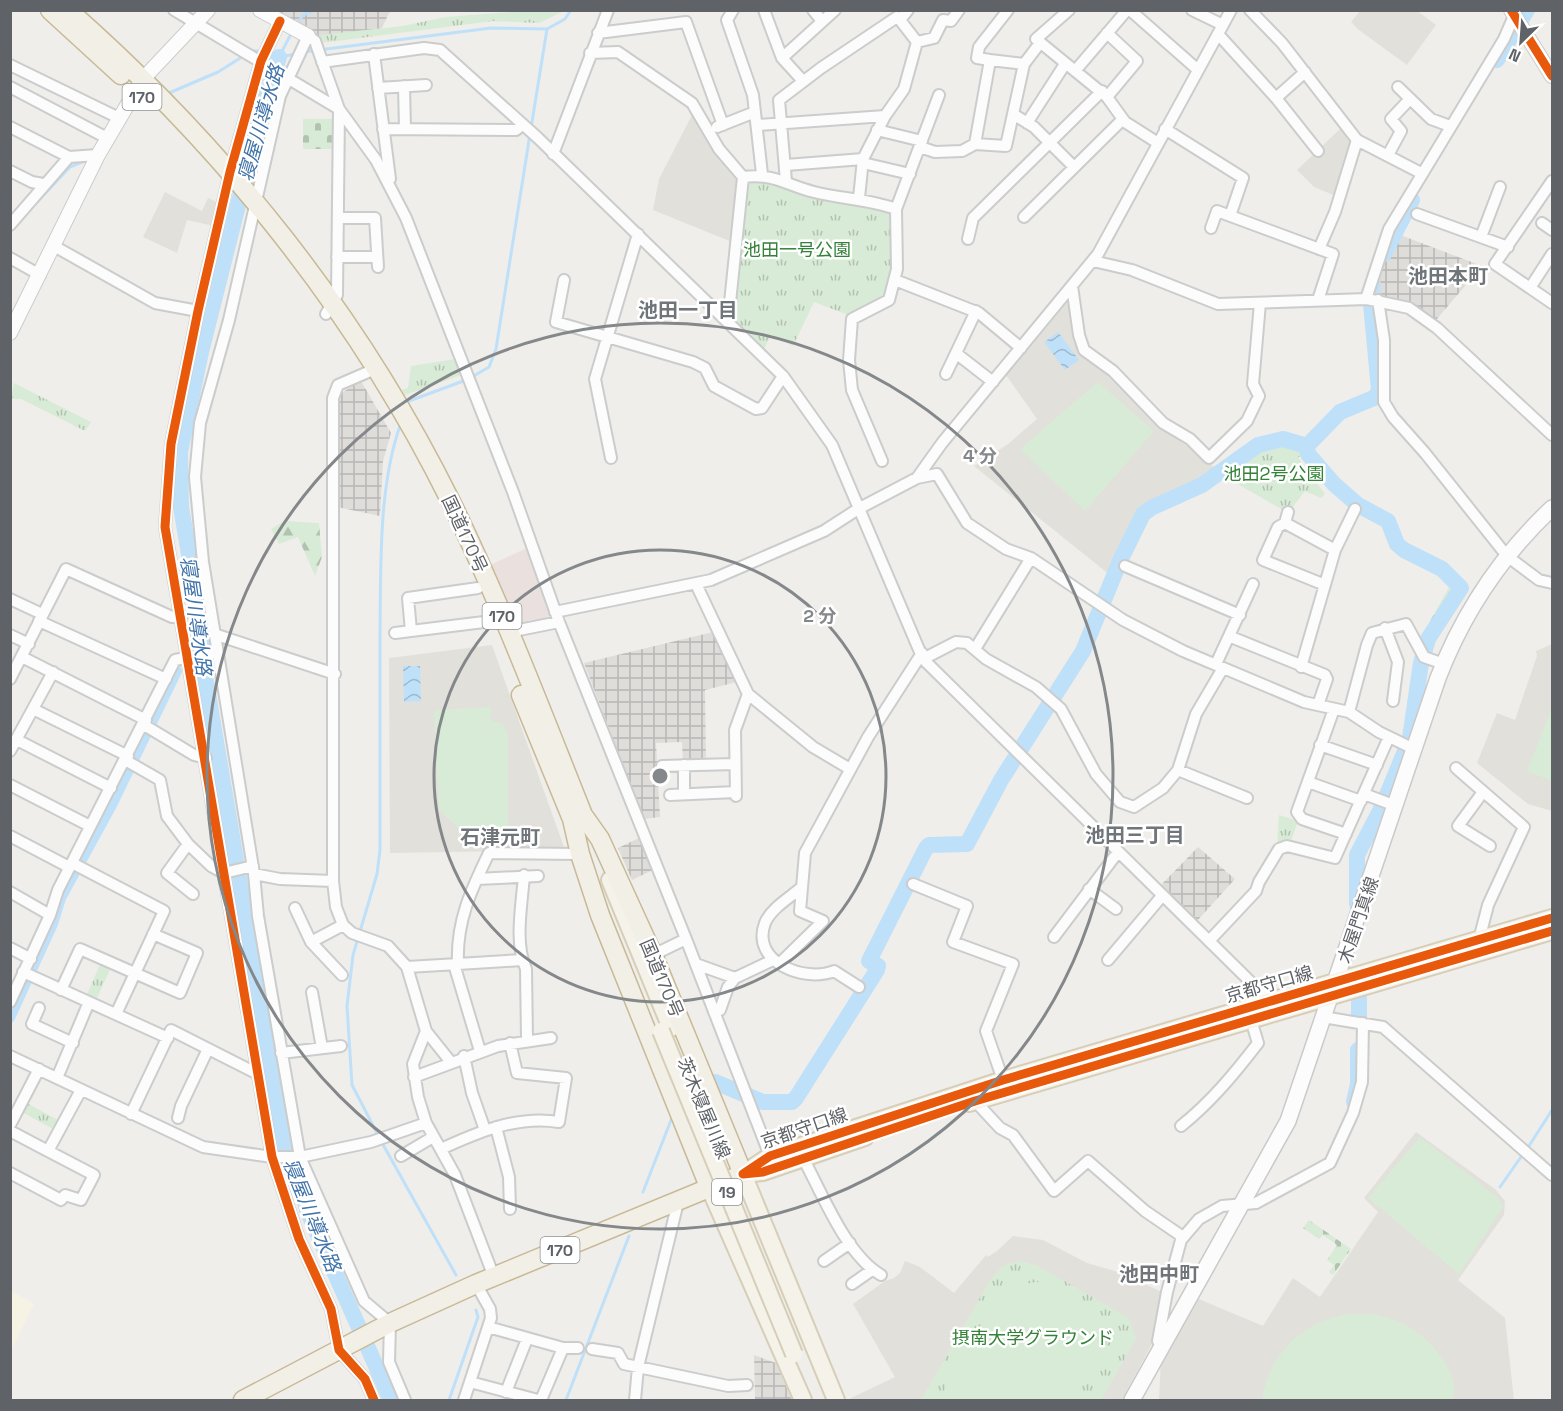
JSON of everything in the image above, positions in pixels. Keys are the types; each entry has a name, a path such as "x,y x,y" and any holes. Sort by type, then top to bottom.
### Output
{"highway":[{"name":"国道170号","path":"50,10 139,85"},
{"name":"国道170号","path":"68,10 253,208 329,309 450,501 509,632 578,817 580,854 600,915 710,1189"},
{"name":"国道170号","path":"401,421 478,588 578,817 600,839 653,954 742,1174"},
{"name":"170","path":"243,1401 343,1348 476,1284 742,1174"}],"main road":[{"name":"木屋門真線","path":"1132,1401 1288,1121 1328,996 1337,981 1388,804 1414,749 1444,664 1478,597 1523,535 1552,508"},
{"name":"茨木寝屋川線","path":"578,817 799,1352 825,1401"},
{"name":"京都守口線","path":"742,1174 770,1156 1003,1080 1552,918"},
{"name":"京都守口線","path":"742,1174 764,1172 975,1101 1552,931"},
{"name":"19","path":"742,1174 836,1401"},
{"name":"19","path":"710,1189 803,1401"},
{"name":"茨木寝屋川線","path":"799,1352 813,1401"}],"street":[{"path":"174,10 287,75 339,109"},
{"path":"10,333 118,118 139,85 207,10"},
{"path":"260,10 308,40 321,60 339,109 376,160 406,218 513,492 557,617 770,1156"},
{"path":"553,154 608,10"},
{"path":"764,10 783,58 803,81"},
{"path":"813,10 822,21"},
{"path":"783,58 835,10"},
{"path":"908,10 900,20 917,42"},
{"path":"917,42 934,38 943,20 951,21 959,10"},
{"path":"1008,10 979,46 977,58 1024,64"},
{"path":"1070,10 1036,39 1104,94 1122,119 1158,143"},
{"path":"1075,71 1128,10 1198,70"},
{"path":"1192,10 1220,30 1318,151"},
{"path":"917,478 1093,261 1231,10"},
{"path":"1250,10 1305,72 1357,140 1421,173"},
{"path":"728,14 748,80 758,125 762,174"},
{"path":"786,182 783,124 779,100 897,17"},
{"path":"1552,76 1516,18 1389,229 1371,299 1384,340 1384,402 1393,417 1435,464 1507,556 1539,580 1552,583"},
{"path":"281,22 261,61 198,311 171,444 165,527 190,656 256,1072 274,1157 299,1239 332,1309 343,1348 365,1379 374,1401"},
{"path":"598,33 686,22 723,125"},
{"path":"968,239 973,218 1004,185 1137,61 1107,33"},
{"path":"308,40 287,75 280,96 229,320 199,434 195,477 203,562 216,652 298,1157 364,1301 385,1327 389,1362 405,1401"},
{"path":"859,198 863,161 877,130 904,89 917,42"},
{"path":"877,130 921,144 935,152 962,151 975,144 1006,146 1024,64 1040,43"},
{"path":"321,60 424,48 440,50 538,138 783,375 832,445 923,656 1018,754 1270,1001"},
{"path":"591,53 618,52 692,103 719,149 743,177 728,322"},
{"path":"374,54 390,185"},
{"path":"975,144 990,60"},
{"path":"1027,123 1065,64"},
{"path":"10,65 118,118"},
{"path":"1276,98 1305,72"},
{"path":"378,88 426,85"},
{"path":"404,86 405,129"},
{"path":"10,87 107,138"},
{"path":"1398,87 1431,119 1450,126"},
{"path":"882,461 852,390 849,360 852,319 889,300 897,269 896,209 939,95"},
{"path":"1388,155 1401,131 1391,119 1409,100"},
{"path":"329,309 337,295 339,109"},
{"path":"709,131 755,112"},
{"path":"1013,114 1051,142 1074,167"},
{"path":"758,125 885,116"},
{"path":"1024,217 1122,119"},
{"path":"383,129 516,130 523,126"},
{"path":"10,127 69,157 98,154"},
{"path":"1166,129 1243,178 1230,216"},
{"path":"1320,249 1335,212 1357,140"},
{"path":"12,220 43,190 43,184 69,157"},
{"path":"786,165 863,161 910,174"},
{"path":"10,171 32,182 43,184"},
{"path":"743,177 762,174 815,192 859,198 896,209"},
{"path":"1552,181 1495,264 1552,303"},
{"path":"1481,237 1500,187"},
{"path":"1211,228 1217,211 1333,254 1318,300"},
{"path":"1417,214 1508,247"},
{"path":"338,218 375,218 377,262 338,257"},
{"path":"1542,223 1552,230"},
{"path":"611,458 595,379 638,234"},
{"path":"54,246 155,303 198,311"},
{"path":"1530,288 1552,254"},
{"path":"10,258 40,274"},
{"path":"1093,261 1132,270 1218,304 1371,299 1409,308 1437,328 1552,435"},
{"path":"564,280 556,322 693,362 705,368 714,386 756,409 762,408 783,375"},
{"path":"895,280 976,311 1021,348"},
{"path":"1072,286 1084,350 1113,371 1163,423 1190,439 1209,458 1247,421 1259,396 1253,384 1260,303"},
{"path":"946,374 976,311"},
{"path":"957,354 993,382"},
{"path":"370,371 338,385 333,398 335,674 333,881 336,907 343,925 359,935 388,946 397,953 407,967 426,1031 450,1062"},
{"path":"509,632 557,617 711,580 824,531 858,508 917,478 937,474 967,523 1006,549 1032,558 1132,625 1219,666 1304,702 1350,712 1389,737 1414,749"},
{"path":"1301,667 1335,550 1355,509"},
{"path":"1324,585 1263,560 1278,526 1286,518 1335,550"},
{"path":"975,649 1032,558"},
{"path":"1125,566 1240,615"},
{"path":"11,678 66,569 172,617 182,616"},
{"path":"714,1012 720,1010 728,987 735,978 776,962 824,921 800,911 805,852 850,769 923,656 956,642 967,643 987,659 1036,687 1065,715 1080,748 1096,774 1126,805 1134,807 1160,789 1178,770 1196,714 1253,584"},
{"path":"696,585 748,694 813,747 850,769"},
{"path":"411,631 408,598 478,588"},
{"path":"10,600 41,618 166,680"},
{"path":"395,633 492,621"},
{"path":"1350,712 1372,633 1406,624 1422,655 1444,664"},
{"path":"1385,628 1398,662 1393,701"},
{"path":"214,634 335,674"},
{"path":"10,635 28,644"},
{"path":"1231,637 1325,675 1328,679 1318,705"},
{"path":"12,997 28,975 31,959 90,826 129,760 176,660 216,652"},
{"path":"22,657 147,725 194,755 206,758"},
{"path":"10,751 53,672"},
{"path":"670,795 736,794 734,764 737,718 748,694"},
{"path":"1334,708 1297,812 1302,819 1346,834"},
{"path":"33,709 129,760 160,780 167,816 188,844 211,866 226,872 252,869 280,879 333,881"},
{"path":"1209,941 1256,891 1258,882 1279,849 1287,846 1335,858 1389,737"},
{"path":"17,740 111,788"},
{"path":"1320,746 1377,765"},
{"path":"662,766 734,764"},
{"path":"684,765 684,794"},
{"path":"1456,768 1524,827 1488,905 1479,940"},
{"path":"1178,770 1247,798"},
{"path":"1308,782 1388,804"},
{"path":"10,785 90,826"},
{"path":"1483,792 1458,826 1490,846"},
{"path":"10,836 164,911 116,1014"},
{"path":"188,844 167,873 193,894"},
{"path":"1054,937 1118,852"},
{"path":"480,1051 456,964 457,940 461,917 489,853 580,854"},
{"path":"524,875 522,960 526,969 526,1039"},
{"path":"477,879 538,876"},
{"path":"913,884 967,906 952,942 1013,964 986,1031 1003,1080"},
{"path":"802,887 766,920 763,931 765,946 776,962 796,972 822,976 834,971 859,987"},
{"path":"1089,889 1116,909"},
{"path":"10,892 50,915"},
{"path":"1108,960 1162,896"},
{"path":"295,908 311,942 342,975"},
{"path":"311,942 343,925"},
{"path":"62,990 80,949 180,993 197,953 153,934"},
{"path":"653,954 686,939"},
{"path":"10,948 31,959"},
{"path":"407,967 522,960"},
{"path":"696,964 735,978"},
{"path":"28,975 168,1038"},
{"path":"312,992 322,1048"},
{"path":"57,1078 89,1002"},
{"path":"39,1008 32,1024 73,1043"},
{"path":"1323,1017 1383,1027 1552,1175"},
{"path":"1181,1126 1200,1112 1236,1072 1258,1043 1251,1020"},
{"path":"1163,1347 1158,1341 1181,1236 1199,1219 1222,1206 1256,1203 1330,1163 1346,1131 1362,1082 1363,1023"},
{"path":"131,1114 171,1030 256,1072"},
{"path":"426,1031 415,1056 414,1077 426,1123 455,1175 494,1277"},
{"path":"414,1077 480,1051 526,1039 551,1038"},
{"path":"441,1149 490,1128 539,1119 559,1122 566,1077 517,1073 510,1043"},
{"path":"281,1053 341,1046"},
{"path":"178,1118 181,1106 208,1049"},
{"path":"10,1056 203,1147 274,1157 298,1157 380,1139 426,1123"},
{"path":"464,1056 472,1093 490,1128 509,1177 510,1209"},
{"path":"10,1125 39,1069"},
{"path":"48,1150 81,1090"},
{"path":"975,1101 999,1128 1013,1135 1054,1191 1088,1161 1145,1211 1181,1236"},
{"path":"10,1131 94,1175 81,1200 64,1195 61,1200 10,1173"},
{"path":"401,1156 433,1137"},
{"path":"803,1158 850,1243 877,1273 852,1284"},
{"path":"635,1401 638,1367 678,1202"},
{"path":"824,1261 850,1243"},
{"path":"464,1401 488,1327 490,1309 476,1284"},
{"path":"488,1327 563,1348 578,1348"},
{"path":"506,1392 527,1339"},
{"path":"470,1382 540,1401 563,1348"},
{"path":"592,1349 618,1353 624,1364 728,1386 747,1385"}],"shaded area":[{"path":"1416,10 1436,25 1407,65 1351,22 1360,11"},
{"path":"277,11 390,11 380,32 316,40 309,29"},
{"path":"692,115 737,181 732,242 653,210 659,179"},
{"path":"1342,127 1352,145 1336,196 1314,187 1297,170"},
{"path":"165,192 202,211 208,198 219,203 214,226 187,220 177,253 143,237"},
{"path":"1395,233 1482,266 1436,320 1418,307 1398,300 1374,297 1375,284"},
{"path":"1071,298 1080,348 1127,387 1157,423 1218,470 1202,483 1152,505 1141,514 1110,575 974,466 1008,444 1037,419 1006,375"},
{"path":"361,381 391,433 383,461 380,516 337,507 338,395"},
{"path":"527,548 553,613 545,619 530,620 515,626 490,565"},
{"path":"713,632 737,682 705,690 706,762 683,763 682,742 656,743 660,817 644,819 584,663"},
{"path":"1552,644 1552,811 1528,804 1477,763 1497,713 1515,720 1537,656 1536,651"},
{"path":"492,645 565,850 390,853 389,658"},
{"path":"639,838 653,870 632,880 618,848"},
{"path":"1198,847 1235,879 1197,921 1160,886"},
{"path":"1416,1132 1495,1189 1505,1201 1504,1215 1458,1280 1505,1318 1514,1400 1159,1400 1161,1358 1194,1297 1263,1326 1293,1278 1320,1297 1378,1212 1364,1198"},
{"path":"1013,1236 1043,1240 1087,1263 1118,1272 1162,1292 1156,1321 1156,1336 1122,1400 847,1400 895,1377 853,1304 885,1281 894,1278 900,1273 905,1261 920,1267 954,1293 986,1255 988,1257 997,1251"},
{"path":"11,1291 34,1304 11,1351"},
{"path":"754,1355 776,1363 792,1400 755,1400"}],"green space":[{"path":"539,10 564,11 539,23 493,21 321,43 319,35 403,26 445,17"},
{"path":"303,119 334,119 334,149 303,149"},
{"name":"池田一号公園","path":"758,180 885,209 894,219 890,287 885,299 851,316 814,302 793,346 771,335 764,349 732,320 747,185"},
{"path":"455,359 461,375 405,395 402,390 408,388 411,366"},
{"path":"1098,382 1154,431 1085,511 1020,449"},
{"path":"14,383 91,422 85,431 21,399 11,399"},
{"name":"池田2号公園","path":"1286,441 1304,452 1298,458 1325,494 1321,498 1305,491 1288,513 1222,475 1256,449"},
{"path":"285,521 319,523 322,557 315,576 298,537 279,544 271,529"},
{"path":"1452,582 1459,588 1435,626 1429,623"},
{"path":"491,707 490,720 503,724 508,734 508,830 461,830 439,810 434,710"},
{"path":"1552,708 1552,781 1527,771"},
{"path":"1279,815 1298,821 1290,844 1277,844"},
{"path":"102,960 112,965 97,998 87,994"},
{"path":"25,1102 58,1120 53,1129 20,1111"},
{"path":"1420,1137 1498,1198 1503,1207 1459,1274 1368,1198"},
{"path":"1309,1220 1351,1249 1333,1275 1329,1272 1334,1265 1327,1260 1337,1245 1323,1235 1319,1239 1303,1228"},
{"name":"摂南大学グラウンド","path":"1021,1261 1038,1266 1129,1318 1136,1339 1101,1400 921,1400 990,1280 1004,1265"},
{"name":"摂南大学グラウンド","path":"1043,1281 1065,1288 1081,1300 1091,1318 1095,1341 1107,1322 1113,1326 1071,1400 939,1400 995,1302 1017,1285"},
{"path":"1350,1314 1380,1316 1393,1320 1406,1325 1428,1342 1438,1352 1452,1378 1454,1387 1452,1400 1262,1400 1272,1368 1291,1342 1317,1324"}],"water":[{"path":"1058,332 1079,360 1065,370 1044,342"},
{"path":"403,666 420,666 421,701 404,702"}],"waterway":[{"name":"寝屋川導水路","path":"297,24 303,15 315,10"},
{"path":"303,52 491,28 547,29 565,19 571,10"},
{"path":"1497,60 1527,10"},
{"path":"531,128 547,29"},
{"name":"寝屋川導水路","path":"279,57 292,32"},
{"path":"251,51 259,51"},
{"name":"寝屋川導水路","path":"269,54 279,57 296,54"},
{"path":"169,93 218,72 245,55"},
{"name":"寝屋川導水路","path":"279,57 259,122 201,352 180,452 181,507 196,595 205,676 282,1133 292,1176 303,1192 307,1210 391,1400"},
{"path":"472,377 489,367 496,349 530,134"},
{"path":"36,203 70,167 82,162"},
{"path":"1384,254 1412,200"},
{"path":"715,1082 763,1102 792,1102 796,1098 877,970 878,966 869,961 926,848 929,845 967,844 1001,780 1083,651 1120,561 1143,514 1151,508 1202,485 1258,445 1283,439 1307,446 1340,412 1376,397 1379,390 1371,304 1373,284"},
{"path":"406,408 409,401 466,380"},
{"path":"378,1135 352,1085 347,1006 353,955 377,874 380,850 382,527 388,473 401,423"},
{"path":"1307,446 1308,454 1334,484 1358,505 1388,521 1397,544 1404,550 1442,569 1461,588 1428,639 1421,663 1410,738"},
{"path":"10,1018 53,924 61,898 112,805 177,671"},
{"path":"1357,904 1357,855 1382,807 1405,751"},
{"path":"1359,998 1359,1018"},
{"path":"1354,1102 1358,1084 1358,1050"},
{"path":"1527,1149 1552,1110"},
{"path":"643,1192 673,1115"},
{"path":"381,1141 456,1275"},
{"path":"1500,1187 1523,1154"},
{"path":"566,1400 629,1236"},
{"path":"449,1400 478,1317 476,1310"}],"cycle path":[{"path":"1511,10 1552,76"},
{"path":"280,21 261,61 230,172 198,311 171,444 165,527 272,1157 299,1239 331,1309 339,1350 365,1379 374,1400"},
{"path":"743,1174 770,1156 1003,1080 1552,918"},
{"path":"743,1174 763,1172 975,1101 1552,931"}],"district":[{"name":"池田本町","path":"1448,276"},
{"name":"池田一丁目","path":"688,310"},
{"name":"池田三丁目","path":"1135,835"},
{"name":"石津元町","path":"500,837"},
{"name":"池田中町","path":"1159,1274"}]}
